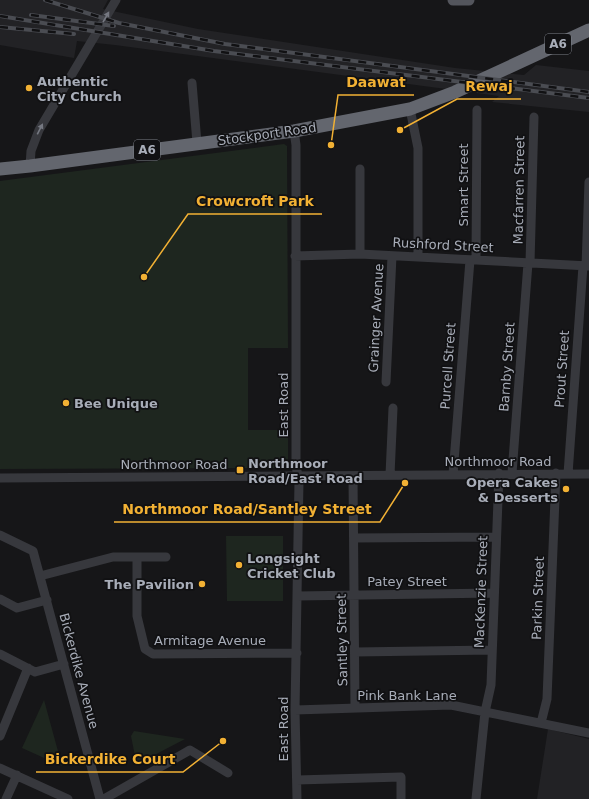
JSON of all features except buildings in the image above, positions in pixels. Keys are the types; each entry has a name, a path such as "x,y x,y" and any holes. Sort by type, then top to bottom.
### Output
{"highway":[{"name":"Stockport Road","path":"0,169 294,131 410,109 455,92 589,30"}],"main road":[{"path":"453,0 469,0"}],"street":[{"path":"30,166 31,151 40,130 116,0"},
{"path":"192,83 197,143"},
{"path":"410,109 418,148 418,257"},
{"name":"Smart Street","path":"473,260 477,110"},
{"name":"Macfarren Street","path":"529,263 534,117"},
{"name":"East Road","path":"294,131 296,144 297,476 296,799"},
{"path":"360,169 360,254"},
{"name":"Prout Street","path":"568,474 586,266 589,182"},
{"name":"Rushford Street","path":"296,256 360,254 586,266"},
{"name":"Grainger Avenue","path":"386,382 392,256"},
{"name":"Purcell Street","path":"453,474 473,260"},
{"name":"Barnby Street","path":"512,473 529,263"},
{"path":"390,475 394,408"},
{"name":"Northmoor Road","path":"0,478 353,476 499,473 589,474"},
{"name":"MacKenzie Street","path":"476,799 485,712 491,685 499,473"},
{"name":"Parkin Street","path":"541,723 547,699 556,473"},
{"name":"Santley Street","path":"353,476 355,708"},
{"name":"Bickerdike Avenue","path":"0,535 33,551 100,799"},
{"path":"354,538 496,538"},
{"path":"40,576 113,557 166,557"},
{"name":"Armitage Avenue","path":"137,557 137,616 145,649 148,653 297,653"},
{"name":"Patey Street","path":"297,596 494,593"},
{"path":"0,599 17,608 47,600"},
{"path":"355,652 492,650"},
{"path":"0,654 36,672 64,664"},
{"path":"0,736 28,668"},
{"name":"Pink Bank Lane","path":"296,710 450,705 589,733"},
{"path":"104,799 190,750 228,772"},
{"path":"0,768 68,799"},
{"path":"6,799 17,776"},
{"path":"296,780 402,777 401,799"}],"shaded area":[{"path":"0,0 108,0 103,9 198,29 455,68 524,75 536,65 589,71 589,112 492,102 499,96 115,45 77,41 74,58 0,45"},
{"path":"284,144 287,146 288,348 248,348 248,430 288,430 288,465 285,468 0,469 0,181"},
{"path":"226,536 283,536 283,601 227,601"},
{"path":"44,700 62,766 22,748"},
{"path":"548,729 589,739 589,799 537,799"},
{"path":"134,731 185,739 139,763 136,761 131,736"}],"railway":[{"path":"45,0 119,23 225,44 589,92"},
{"path":"31,15 114,26"},
{"path":"0,16 214,51 589,98"},
{"path":"0,27 74,34"}],"place":[{"name":"Authentic City Church","path":"29,88"},
{"name":"Rewaj","path":"400,130"},
{"name":"Daawat","path":"331,145"},
{"name":"Crowcroft Park","path":"144,277"},
{"name":"Bee Unique","path":"66,403"},
{"name":"Northmoor Road/East Road","path":"240,470"},
{"name":"Northmoor Road/Santley Street","path":"405,483"},
{"name":"Opera Cakes & Desserts","path":"566,489"},
{"name":"Longsight Cricket Club","path":"239,565"},
{"name":"The Pavilion","path":"202,584"},
{"name":"Bickerdike Court","path":"223,741"}]}
